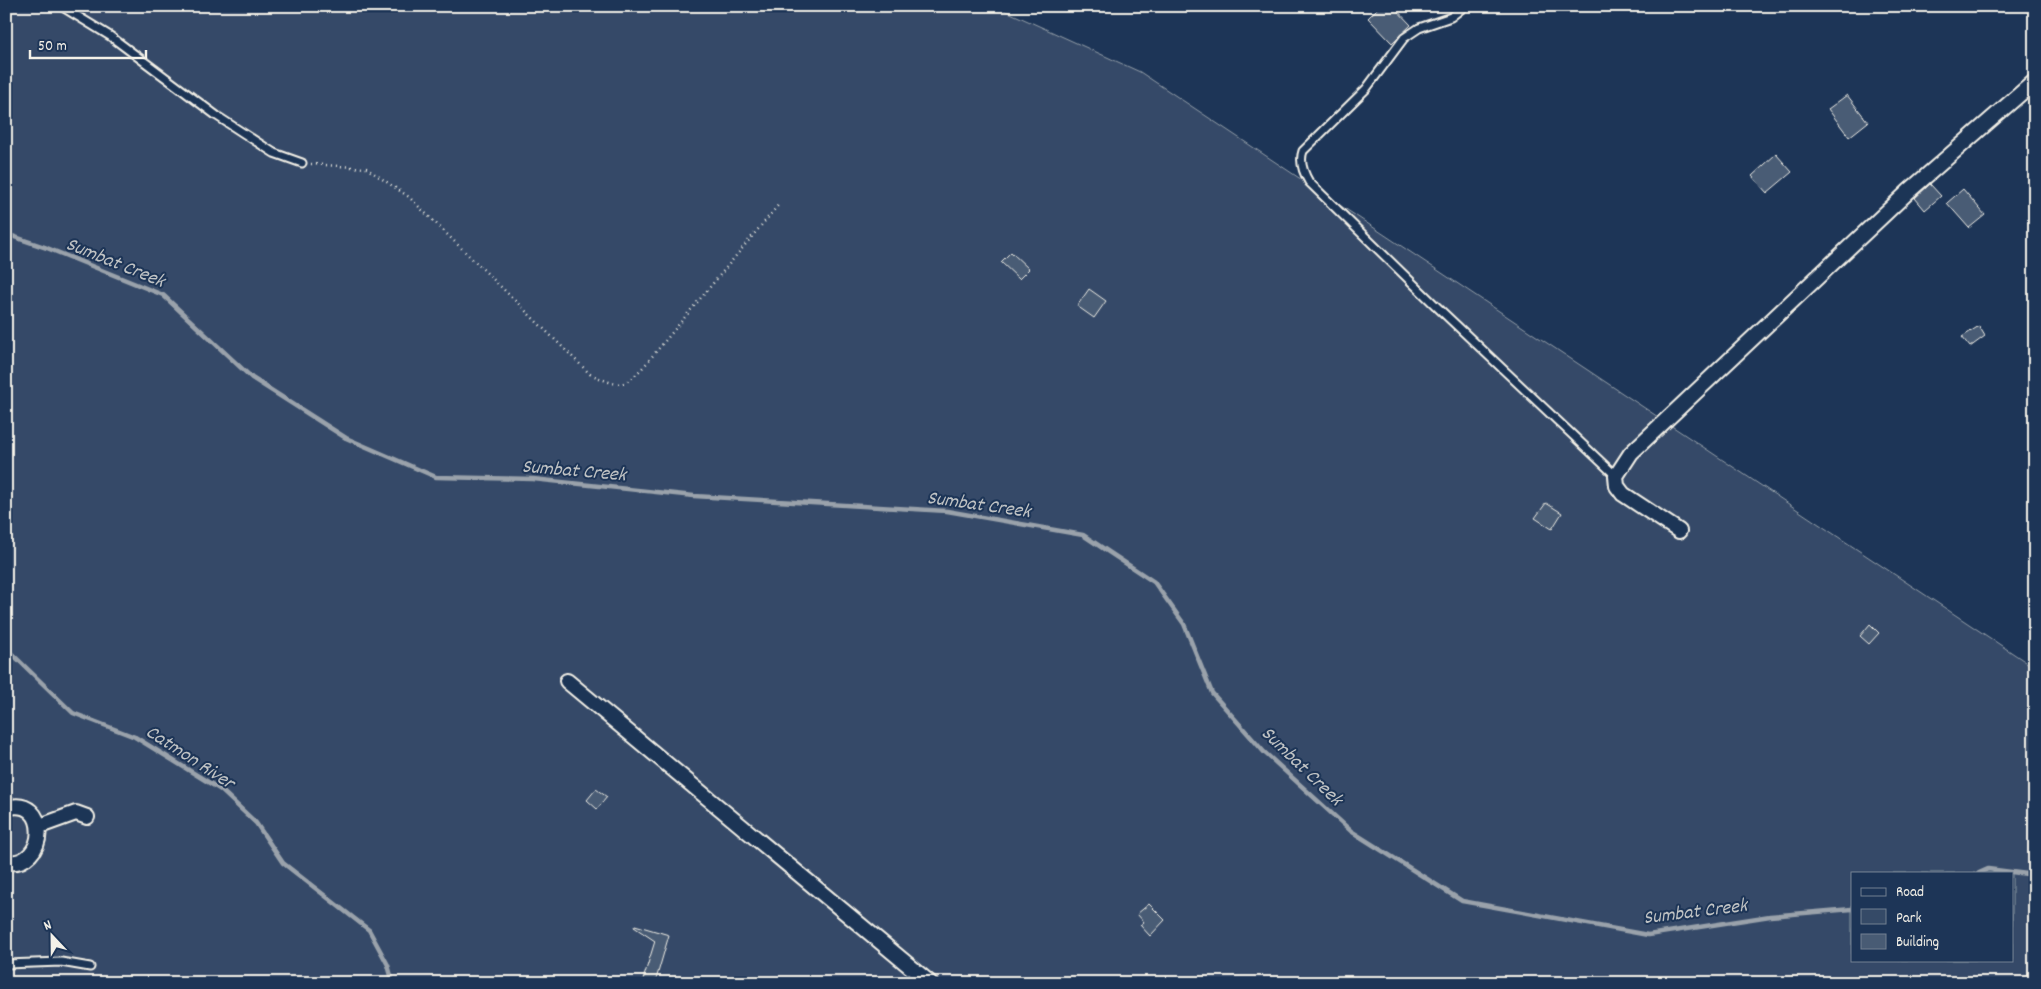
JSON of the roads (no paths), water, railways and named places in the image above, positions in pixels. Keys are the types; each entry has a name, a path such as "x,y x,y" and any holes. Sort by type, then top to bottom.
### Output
{"street":[{"path":"1679,531 1623,494 1617,486 1616,476 1631,453 1909,191 2035,81"},
{"path":"567,681 930,983"},
{"path":"6,808 19,806 27,809 34,815 40,826 40,832 32,853 21,862 6,862"},
{"path":"40,826 76,814 88,816"}],"lane":[{"path":"61,6 110,36 217,116 266,148 274,153 302,163"},
{"path":"1465,6 1451,18 1419,28 1404,38 1366,89 1303,151 1301,156 1304,174 1309,182 1428,298 1616,476"},
{"path":"6,964 61,962 90,967"}],"waterway":[{"name":"Sumbat Creek","path":"6,234 47,248 163,295 252,378 346,438 436,477 533,479 694,496 947,511 1083,535 1154,582 1184,624 1212,693 1264,752 1351,831 1462,901 1648,935 1770,916 1851,909"},
{"name":"Catmon River","path":"6,648 73,713 135,737 221,790 256,823 283,863 369,930 388,965 393,983"},
{"name":"Sumbat Creek","path":"1981,872 1988,869 2012,872"},
{"name":"Sumbat Creek","path":"2014,872 2035,875"}]}
